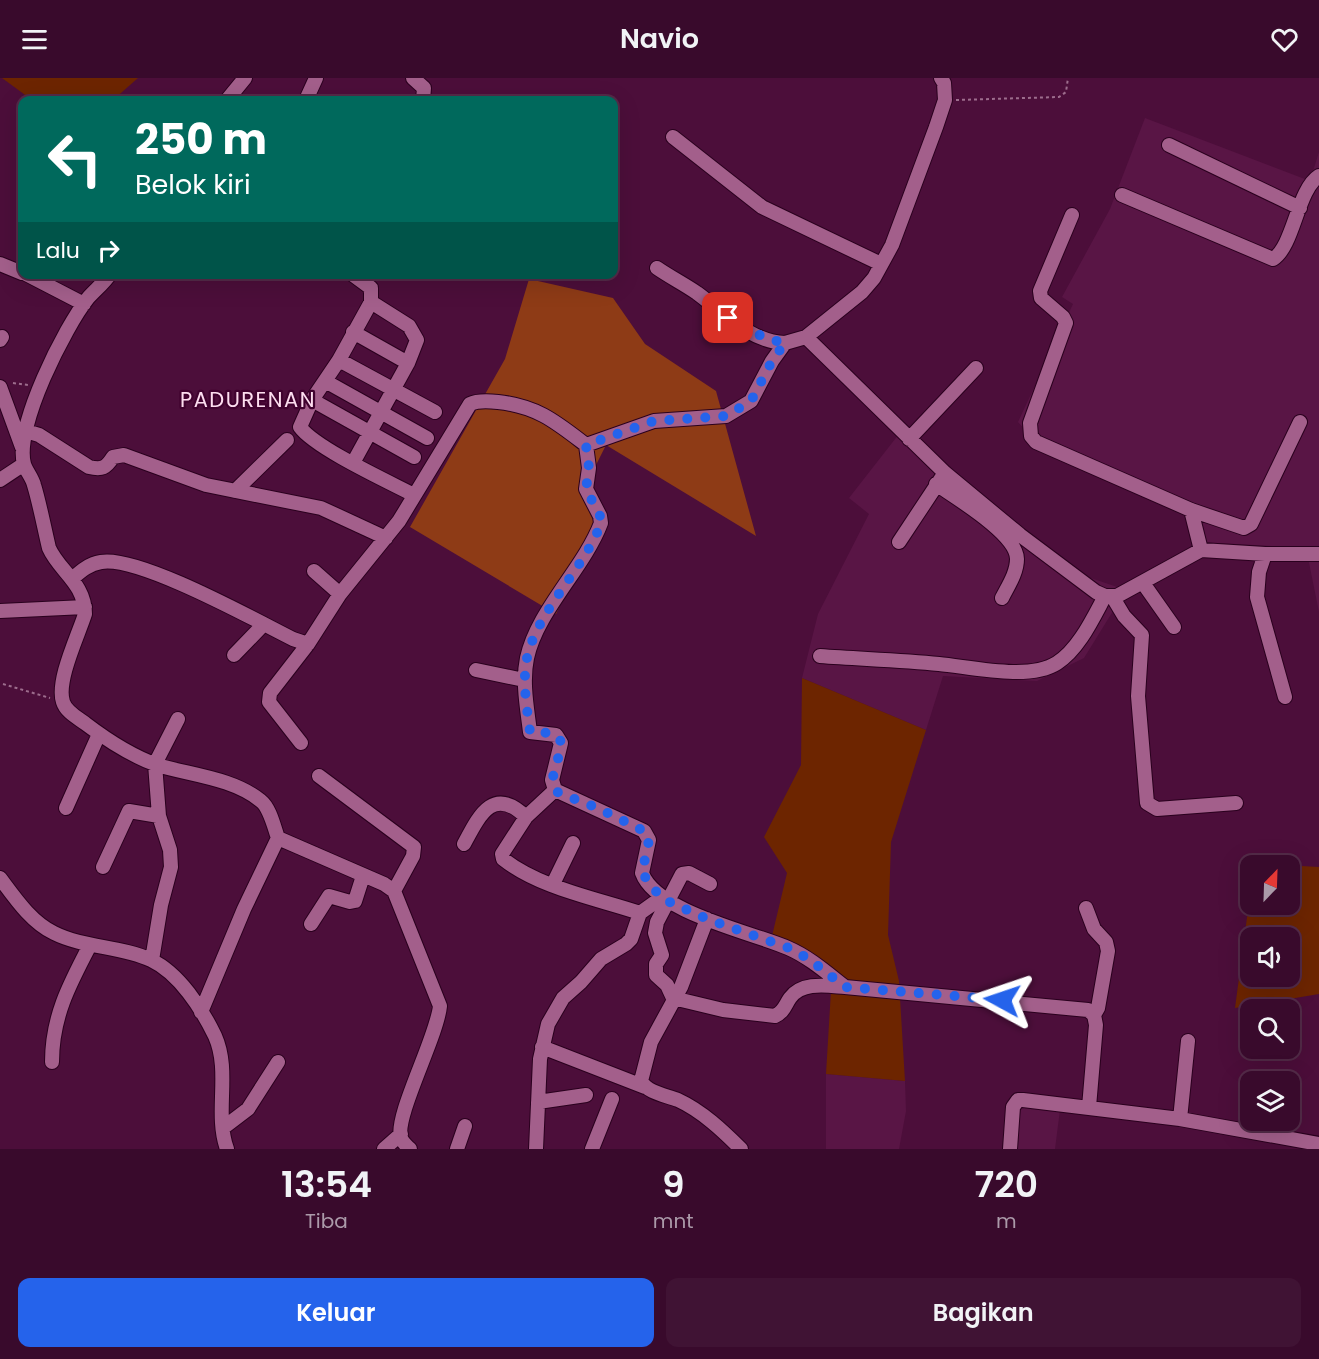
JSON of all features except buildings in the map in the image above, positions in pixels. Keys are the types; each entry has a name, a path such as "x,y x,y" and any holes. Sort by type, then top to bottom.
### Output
{"street":[{"path":"230,96 245,78"},
{"path":"308,96 316,78"},
{"path":"413,78 424,88 423,96"},
{"path":"657,268 740,326 772,341 785,343 806,337 862,292 874,278 895,237 945,100 944,83 940,78"},
{"path":"673,137 762,207 881,264"},
{"path":"1169,145 1300,208"},
{"path":"1122,195 1268,259 1277,256 1310,185 1319,176"},
{"path":"1072,215 1040,291 1041,298 1063,317 1066,323 1030,423 1031,436 1036,442 1191,510 1244,528 1248,527 1300,422"},
{"path":"0,264 18,272"},
{"path":"34,279 84,304"},
{"path":"0,480 24,456 26,431 40,386 84,304 106,279"},
{"path":"359,279 371,288 371,302 339,360 312,400 300,427 310,437 353,463 414,495"},
{"path":"353,463 415,348 415,334 409,326 371,302"},
{"path":"354,332 408,363"},
{"path":"806,337 909,439 941,479 1003,534 1017,557 1015,573 1002,598"},
{"path":"586,445 654,421 726,416 751,401 772,361 785,343"},
{"path":"339,360 435,412"},
{"path":"909,439 976,368"},
{"path":"325,381 427,438"},
{"path":"5,385 33,481 49,548 53,557 73,578 85,607 65,674 63,704 99,734 155,764 220,782 255,797 265,805 278,838 384,884 394,891 440,1006 439,1022 412,1088 401,1134 402,1140 410,1149"},
{"path":"312,400 414,457"},
{"path":"301,743 268,698 273,688 308,644 340,594 386,538 470,404 474,402 513,404 543,413 586,445 589,468 586,489 600,516 601,523 542,624 528,656 524,680 530,732 555,734 561,743 553,771 552,780 555,790 644,831 649,840 642,873 664,900 707,919 789,948 809,959 845,987"},
{"path":"26,431 39,435 89,467 99,469 106,467 113,457 124,455 206,485 321,508 386,538"},
{"path":"235,490 287,440"},
{"path":"899,542 941,479"},
{"path":"941,479 1049,558 1109,596 1142,635 1138,696 1147,803 1158,809 1236,803"},
{"path":"1191,510 1200,550"},
{"path":"820,656 940,664 1003,671 1037,669 1056,664 1070,652 1109,596 1143,583 1200,550 1265,554 1319,554"},
{"path":"1265,554 1259,572 1257,597 1285,697"},
{"path":"73,578 85,567 102,562 122,563 180,584 308,644"},
{"path":"314,572 340,594"},
{"path":"1143,583 1174,627"},
{"path":"0,610 85,607"},
{"path":"234,656 264,624"},
{"path":"476,670 524,680"},
{"path":"152,960 161,905 171,867 170,850 159,816 155,764 178,719"},
{"path":"66,808 99,734"},
{"path":"319,776 414,847 413,856 394,891"},
{"path":"555,790 526,817 502,856 512,865 553,885 640,913"},
{"path":"464,844 482,811 489,807 503,804 518,809 526,817"},
{"path":"103,867 129,811 159,816"},
{"path":"201,1012 244,909 278,838"},
{"path":"553,885 573,843"},
{"path":"673,998 667,985 656,975 656,964 662,955 655,933 664,900 682,874 689,873 710,884"},
{"path":"311,924 328,897 350,903 355,901 363,876"},
{"path":"0,878 24,910 52,932 90,945 152,960 181,985 214,1034 220,1053 223,1128 228,1149"},
{"path":"536,1149 542,1047 548,1024 563,998 601,959 631,939 640,913 664,900"},
{"path":"1086,908 1094,929 1106,942 1108,951 1098,1008 1094,1015 1096,1032 1089,1107"},
{"path":"645,1087 641,1081 651,1042 681,987 707,919"},
{"path":"51,1062 54,1028 59,1012 68,988 90,945"},
{"path":"673,998 723,1010 775,1016 782,1013 794,994 804,988 845,987 1075,1008 1088,1010 1094,1015"},
{"path":"1180,1119 1188,1041"},
{"path":"542,1047 679,1101 722,1129 741,1149"},
{"path":"223,1128 248,1109 278,1062"},
{"path":"538,1102 586,1095"},
{"path":"592,1149 612,1099"},
{"path":"1010,1149 1013,1107 1018,1100 1180,1119 1319,1144"},
{"path":"457,1149 465,1126"},
{"path":"384,1149 401,1134"}],"path":[{"path":"945,100 1059,97 1066,92 1068,78"},
{"path":"5,385 40,386"},
{"path":"3,684 34,692 63,704"}],"shaded area":[{"path":"2,78 138,78 118,96 27,96"},
{"path":"1145,118 1310,181 1319,152 1319,612 1306,548 1198,542 1180,505 1047,454 1018,422 1073,304 1062,297 1110,209"},
{"path":"529,279 613,298 645,344 716,391 756,536 606,445 582,493 598,523 556,614 410,527 505,359"},
{"path":"906,425 933,453 1079,574 1126,590 1084,658 1037,681 943,676 926,730 802,678 818,614 869,514 849,498"},
{"path":"802,678 926,730 891,842 888,935 899,981 905,1081 826,1074 832,974 772,936 787,873 764,837 801,765"},
{"path":"1300,867 1319,867 1319,994 1289,999 1240,999 1240,1007 1235,1008 1240,970 1240,987 1300,987 1300,927 1246,927 1247,915 1300,915"},
{"path":"826,1074 905,1081 906,1111 899,1149 826,1149"},
{"path":"1019,1096 1061,1102 1055,1149 1012,1149"}],"district":[{"name":"PADURENAN","path":"248,399"}],"route":[{"path":"728,318 765,338 785,343 772,361 751,401 726,416 654,421 586,445 589,468 586,481 587,495 600,516 601,523 542,624 528,656 524,680 530,732 555,734 559,738 561,748 552,780 555,790 644,831 649,840 642,866 644,879 661,898 668,902 707,919 789,948 809,959 845,987 1002,1000"}]}
